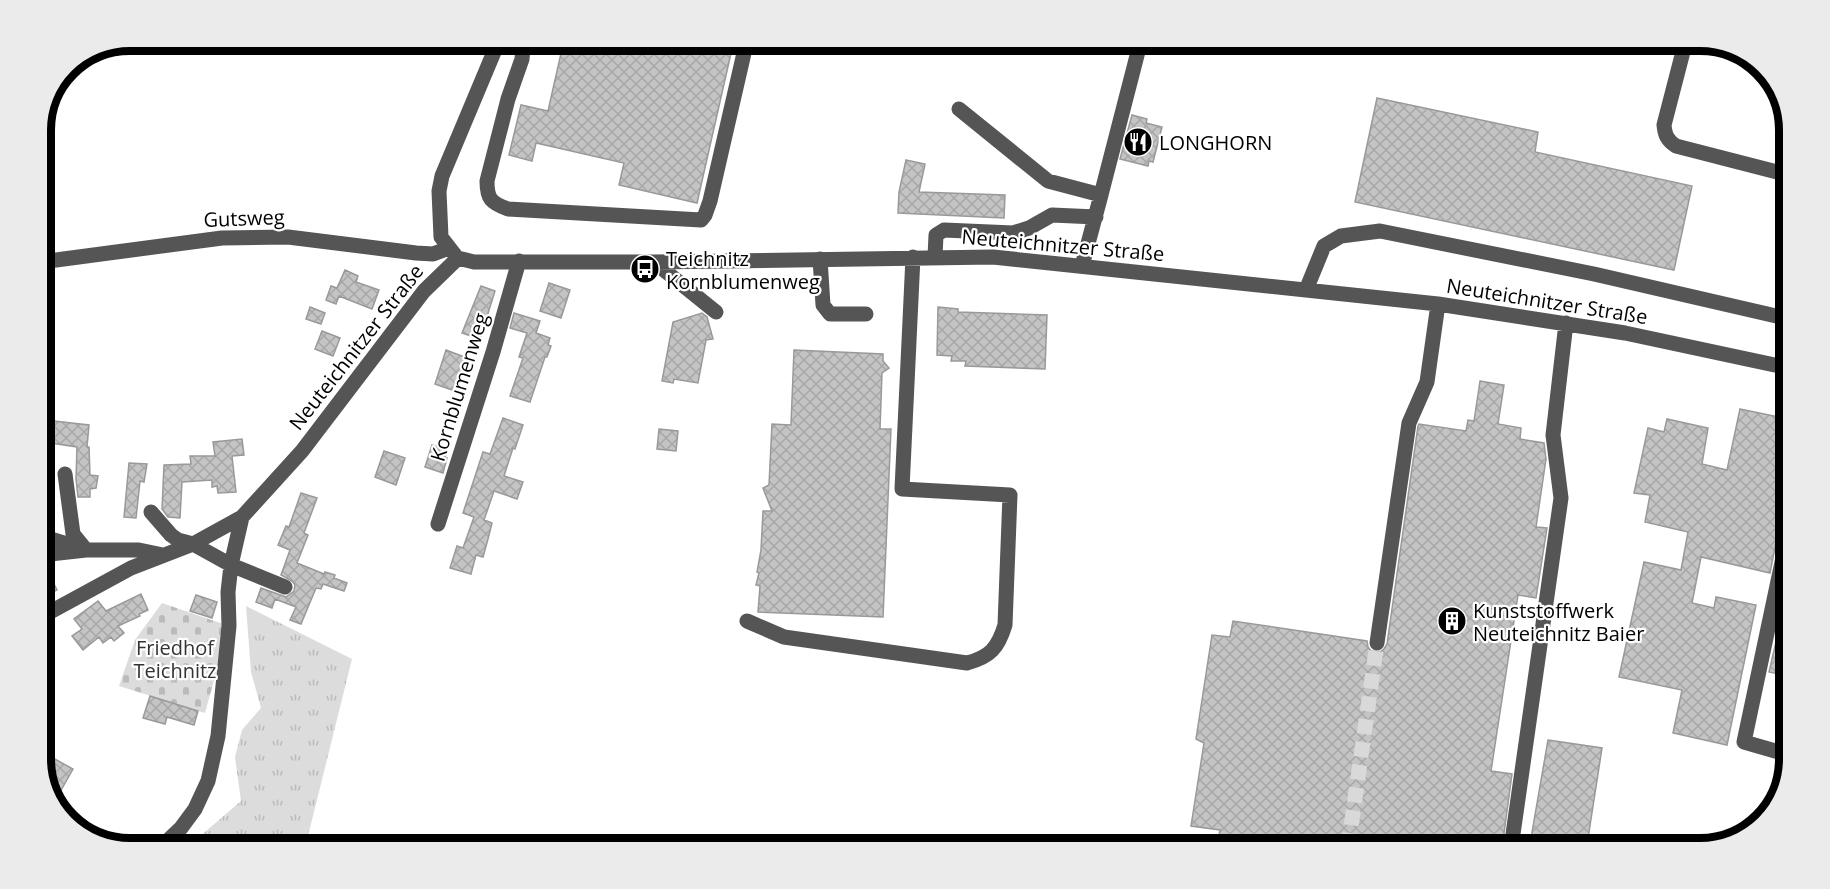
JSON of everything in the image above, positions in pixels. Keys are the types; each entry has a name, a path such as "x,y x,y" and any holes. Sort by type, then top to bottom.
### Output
{"street":[{"path":"454,253 441,237 439,191 442,176 494,51"},
{"path":"523,51 507,99 488,181 487,193 495,205 508,209 701,220 710,201 744,51"},
{"path":"1082,266 1138,51"},
{"path":"1683,51 1666,114 1665,135 1670,142 1676,146 1779,172"},
{"path":"959,109 1048,182 1101,195"},
{"path":"935,257 936,235 944,230 1013,233 1029,228 1052,215 1096,217"},
{"path":"1306,290 1324,246 1341,236 1380,231 1594,274 1779,318"},
{"name":"Gutsweg","path":"51,261 222,238 288,237 425,254 454,253"},
{"name":"Neuteichnitzer Straße","path":"51,612 131,568 193,544 242,517 302,451 454,253 474,262 993,257 1438,304 1624,333 1779,366"},
{"path":"747,621 784,637 967,663 981,659 1000,641 1005,625 1010,495 902,489 913,258"},
{"path":"820,259 826,311 830,314 866,314"},
{"name":"Kornblumenweg","path":"438,524 493,352 519,261"},
{"path":"654,262 716,312"},
{"path":"1377,643 1410,423 1427,382 1438,304"},
{"path":"1513,838 1561,498 1553,435 1566,323"},
{"path":"65,474 73,534 86,550"},
{"path":"151,512 178,540 193,544 231,565 285,587"},
{"path":"171,838 195,809 208,781 219,725 229,626 228,592 231,565 242,517"},
{"path":"51,539 86,550"},
{"path":"51,554 86,550 139,550 163,555"},
{"path":"1779,580 1743,742 1779,752"}],"green space":[{"name":"Friedhof Teichnitz","path":"162,603 229,626 205,713 119,686 135,640"},
{"path":"246,606 352,659 307,838 198,838 241,801 235,757 242,730 261,708 251,672"}],"building":[{"path":"562,51 732,51 697,203 619,185 624,163 536,143 532,161 509,155 521,105 548,111"},
{"path":"1377,98 1538,132 1535,152 1692,186 1674,270 1355,202"},
{"name":"LONGHORN","path":"1132,115 1147,119 1146,123 1162,127 1153,162 1149,161 1148,166 1120,159"},
{"path":"906,160 925,164 919,192 1005,195 1004,218 898,213 899,192"},
{"path":"345,270 358,276 356,282 379,290 372,309 339,296 336,304 326,300 331,286 337,288"},
{"path":"549,283 570,290 561,318 540,311"},
{"path":"481,286 495,291 480,339 462,333"},
{"path":"310,307 325,313 321,324 306,319"},
{"path":"938,307 958,309 958,312 1047,315 1045,369 965,366 966,361 951,361 952,356 937,355"},
{"path":"514,313 540,321 536,333 550,338 548,345 551,346 530,402 510,396 523,358 519,357 527,333 510,328"},
{"path":"702,313 707,317 713,339 706,340 698,383 674,379 673,383 662,381 673,322"},
{"path":"322,331 340,338 333,356 315,349"},
{"path":"446,350 467,358 455,391 435,384"},
{"path":"794,350 883,354 883,361 889,368 882,373 880,429 891,429 883,617 758,612 760,586 756,585 759,573 757,572 761,550 763,511 772,511 763,488 769,485 772,424 791,425"},
{"name":"Kunststoffwerk Neuteichnitz Baier","path":"1480,381 1504,385 1498,424 1521,428 1520,439 1544,443 1546,459 1536,527 1547,528 1536,598 1518,595 1491,771 1512,774 1503,838 1218,838 1220,830 1191,826 1204,743 1196,739 1212,635 1230,637 1233,621 1367,641 1371,651 1380,652 1384,649 1387,644 1418,426 1419,424 1466,431 1468,420 1474,421"},
{"path":"1740,409 1779,417 1779,528 1770,573 1701,557 1692,603 1714,608 1716,597 1756,605 1727,745 1673,733 1682,690 1619,677 1644,562 1681,570 1688,532 1645,522 1650,495 1634,493 1648,428 1664,432 1667,419 1708,428 1702,464 1727,470"},
{"path":"503,418 523,425 504,476 523,482 517,499 494,491 484,520 492,523 488,539 483,557 476,555 471,574 450,568 457,546 463,548 474,517 463,513 483,452 490,454"},
{"path":"54,421 89,425 87,447 89,447 90,475 98,476 96,488 90,489 90,497 78,497 77,447 51,443"},
{"path":"659,429 678,431 676,451 657,449"},
{"path":"242,439 244,455 232,456 236,492 218,493 217,486 212,487 212,480 182,482 180,518 168,517 162,509 164,465 191,464 190,456 215,456 213,442"},
{"path":"432,445 447,450 443,473 425,467"},
{"path":"384,451 405,458 396,485 375,477"},
{"path":"129,463 147,464 144,482 140,481 136,518 124,517"},
{"path":"301,493 317,498 304,533 308,535 297,563 324,574 325,572 335,575 334,578 347,583 344,591 323,584 321,589 316,588 301,624 290,620 296,607 275,599 272,608 256,602 261,588 286,597 294,591 295,585 292,581 281,575 290,550 278,545 286,526 289,527"},
{"path":"51,578 57,590 51,593"},
{"path":"141,594 148,610 118,626 124,633 114,641 111,637 103,643 99,637 83,650 72,636 82,629 74,619 98,601 106,611"},
{"path":"196,595 217,602 212,618 190,611"},
{"path":"1779,629 1779,674 1769,672"},
{"path":"150,696 198,711 194,725 167,717 165,724 143,718"},
{"path":"1548,740 1602,748 1588,838 1531,838"},
{"path":"53,758 73,769 60,792 55,785 51,762"}],"tunnel":[{"path":"1349,838 1377,643"}],"place":[{"name":"LONGHORN","path":"1138,142"},
{"name":"Teichnitz Kornblumenweg","path":"645,269"},
{"name":"Kunststoffwerk Neuteichnitz Baier","path":"1452,621"}]}
